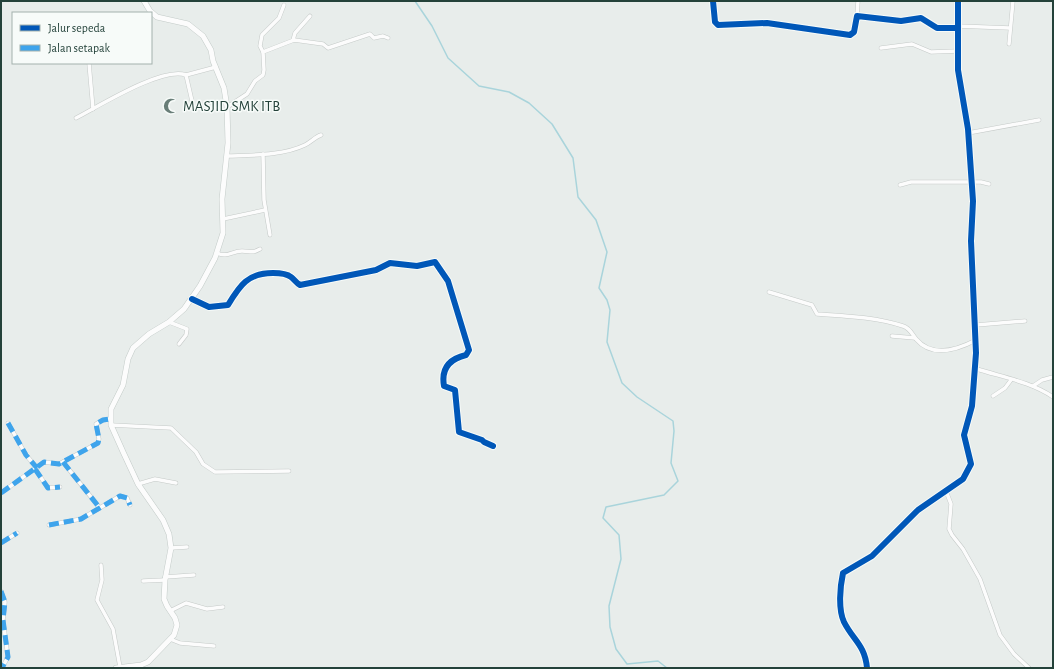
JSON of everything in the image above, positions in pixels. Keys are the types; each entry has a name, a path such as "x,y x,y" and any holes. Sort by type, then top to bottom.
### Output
{"main road":[{"path":"144,1 151,12"},
{"path":"118,667 141,665 148,662 170,639 177,625 164,599 165,578 170,548 169,534 163,520 138,484 111,422 112,405 124,385 128,359 133,348 149,334 179,314 192,299 207,274 217,253 222,238 222,199 228,143 227,107 223,83 216,68 211,50 203,36 188,24 157,17 152,13"}],"street":[{"path":"713,1 715,22 718,25 767,23 850,35 854,32 858,1"},
{"path":"867,668 866,657 862,647 850,632 842,615 841,584 843,573 872,556 909,518 963,479 971,464 964,435 972,406 976,340 976,326 972,296 971,242 973,201 968,133 958,75 958,1"},
{"path":"1009,44 1013,1"},
{"path":"227,107 247,94 255,81 263,75 263,52 260,46 262,35 279,18 284,5"},
{"path":"293,40 295,34 310,16"},
{"path":"857,16 901,21 921,18 938,28 1010,28"},
{"path":"263,52 293,40 322,44 328,48 370,34 372,34 374,38 383,36 388,38"},
{"path":"881,48 912,44 935,52 958,51"},
{"path":"89,64 93,109"},
{"path":"76,118 156,78 176,73 186,75 216,68"},
{"path":"186,75 192,101"},
{"path":"968,133 1039,120"},
{"path":"227,156 263,154 302,146 321,135"},
{"path":"263,154 265,210 270,235"},
{"path":"900,185 912,182 972,182 989,184"},
{"path":"223,219 265,210"},
{"path":"217,253 223,256 242,251 252,253 260,249"},
{"path":"192,299 208,307 228,305 235,292 251,277 259,273 283,274 291,276 300,285 376,270 390,263 417,266 435,262 448,281 469,350 466,355 454,359 444,372 442,377 444,386 455,390 459,432 482,440 493,446"},
{"path":"770,292 812,305 818,314 871,318 904,326 910,330 915,338 930,349 941,350 958,348 976,340"},
{"path":"976,326 1025,321"},
{"path":"169,322 187,329 186,334 179,344"},
{"path":"892,336 915,338"},
{"path":"974,368 1033,386 1053,397"},
{"path":"1033,386 1044,379 1053,377"},
{"path":"993,396 1005,388 1011,380"},
{"path":"1,493 45,462 56,464 63,462 99,442 96,424 102,420 171,428 196,452 203,464 215,472 290,471"},
{"path":"8,423 26,455 48,488 60,487"},
{"path":"63,462 99,507"},
{"path":"138,484 155,479 176,483"},
{"path":"946,491 951,504 950,529 952,535 963,549 980,579 1000,635 1014,654 1029,668"},
{"path":"49,525 81,519 99,507 123,496 128,499 130,505"},
{"path":"1,542 17,533"},
{"path":"170,548 187,547"},
{"path":"101,565 102,580 97,600 114,629 118,667"},
{"path":"143,581 194,575"},
{"path":"1,592 5,602 3,620 8,657 2,668"},
{"path":"170,611 186,603 207,609 223,606"},
{"path":"170,639 180,643 214,646"}],"waterway":[{"path":"415,1 432,26 448,58 479,86 509,92 529,103 552,124 573,158 578,197 596,220 607,252 599,288 607,300 610,310 607,342 622,383 637,397 673,421 674,431 671,463 678,481 664,495 606,507 603,518 619,535 621,559 609,606 610,627 616,649 627,664 658,661 667,668"}],"marked path":[{"path":"1,493 44,462 59,464 98,443 99,439 96,424 103,420 110,419"},
{"path":"8,423 26,455 37,468"},
{"path":"63,462 99,507"},
{"path":"35,469 48,488 60,487"},
{"path":"49,525 81,519 120,496 127,498 130,505"},
{"path":"1,543 17,533"},
{"path":"1,591 5,602 3,620 8,657 2,668"}],"cycle path":[{"path":"713,1 715,22 718,25 767,23 850,35 854,32 857,16 901,21 921,18 937,28 957,28"},
{"path":"867,668 864,654 847,628 842,617 840,598 843,573 872,556 918,510 963,479 971,464 964,435 972,406 976,353 971,241 973,201 968,129 958,70 958,1"},
{"path":"192,299 209,307 228,305 241,286 257,275 278,273 287,275 300,285 376,270 390,263 417,266 435,262 448,281 469,350 466,355 451,362 445,370 443,380 444,386 455,390 459,432 482,440 493,446"}],"place":[{"name":"MASJID SMK ITB","path":"171,106"}]}
